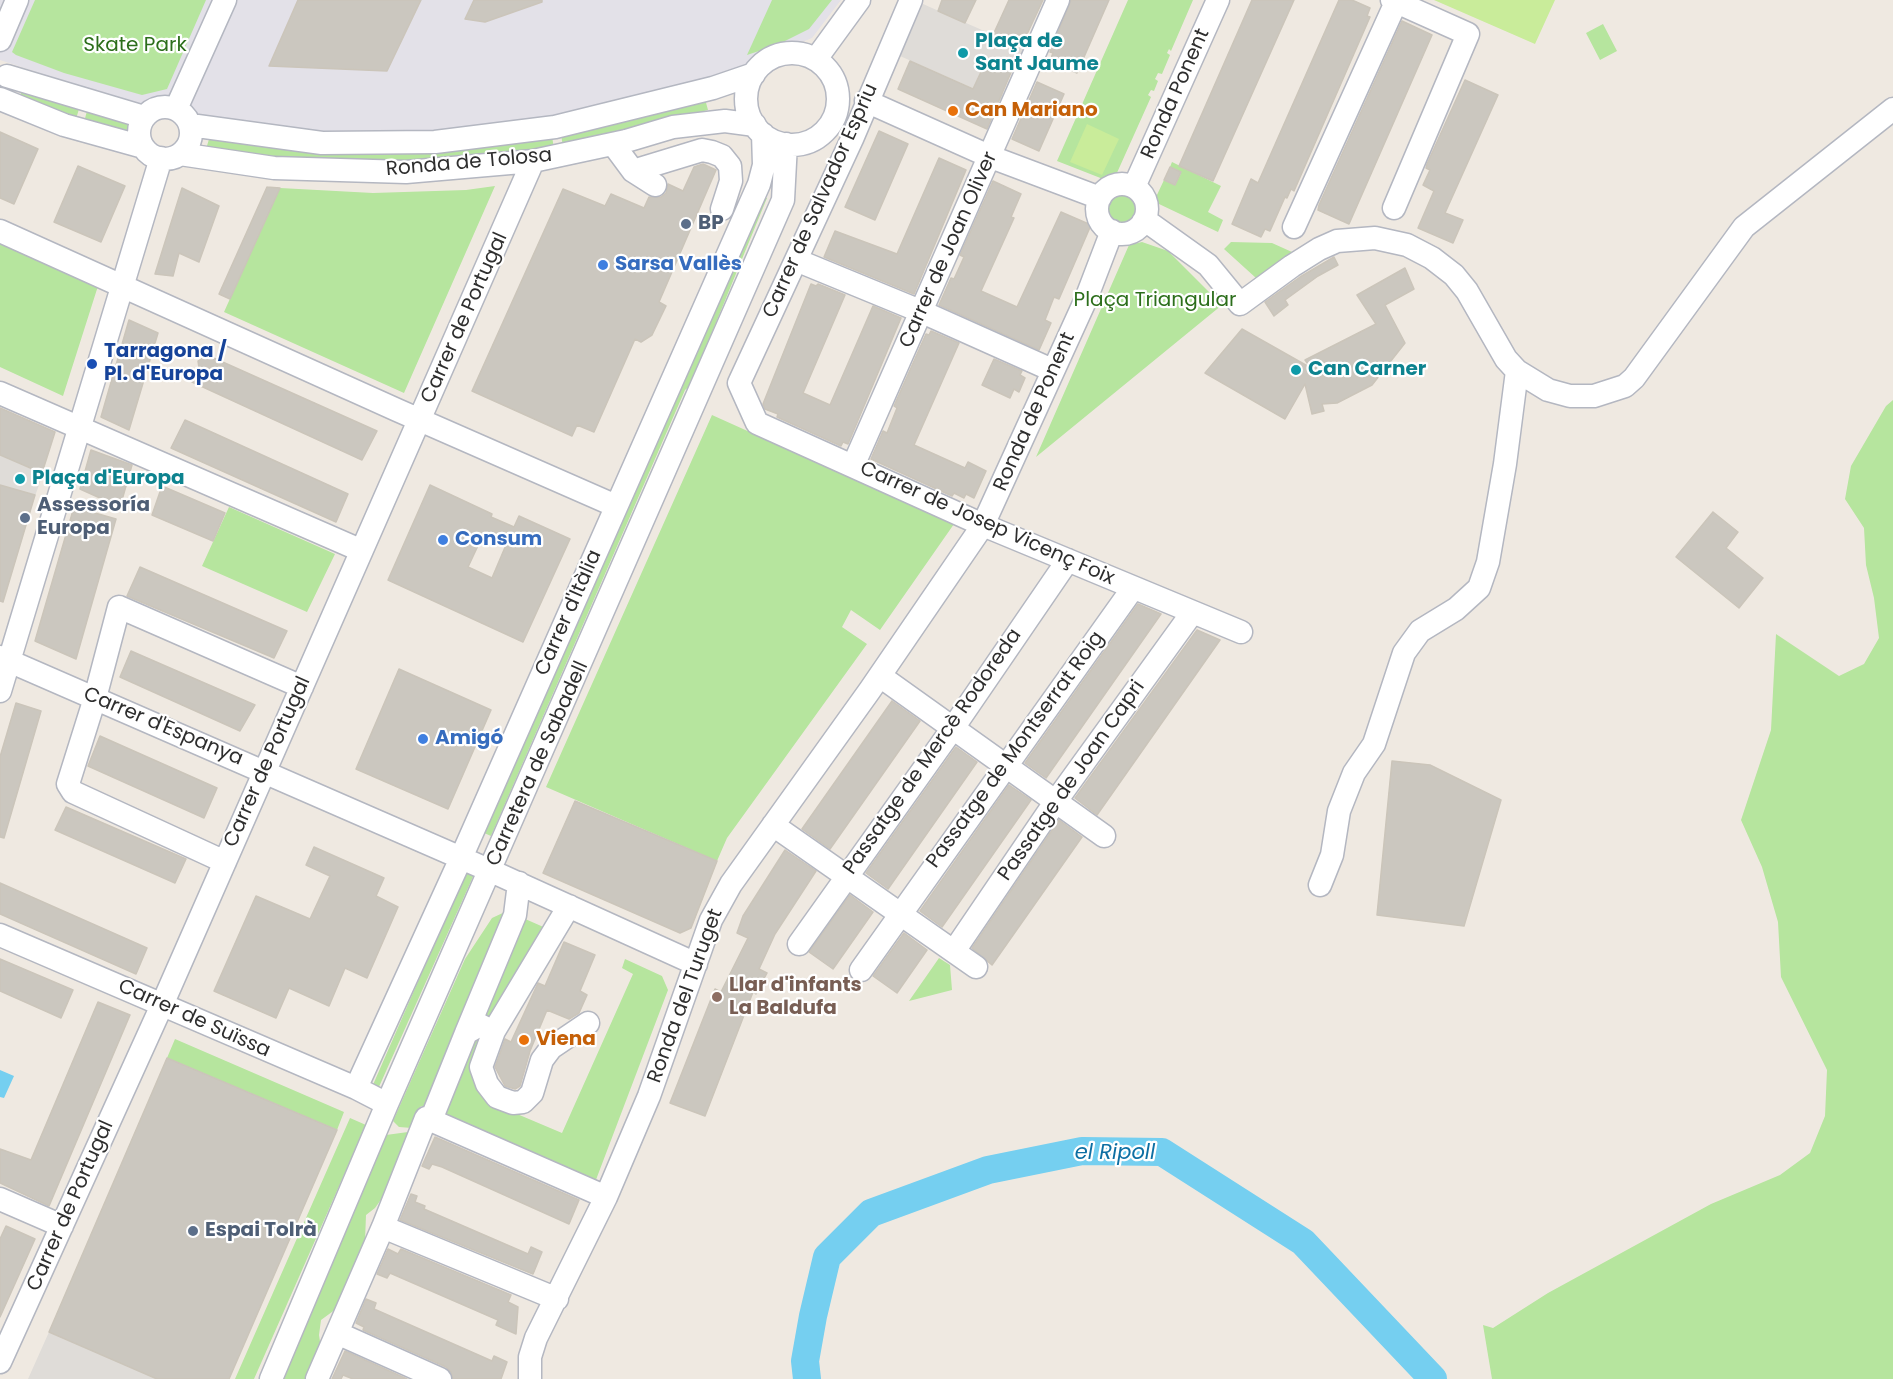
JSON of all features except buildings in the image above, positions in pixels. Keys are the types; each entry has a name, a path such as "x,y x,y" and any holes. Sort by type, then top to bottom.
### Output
{"street":[{"path":"0,40 17,0"},
{"path":"161,153 190,141 183,117 225,0"},
{"path":"816,59 859,0"},
{"name":"Carrer de Salvador Espriu","path":"747,401 739,383 852,139 866,101 911,0"},
{"name":"Carrer de Joan Oliver","path":"853,466 920,311 991,157 1058,0"},
{"name":"Ronda Ponent","path":"1134,187 1218,0"},
{"path":"1294,227 1395,1 1468,34 1394,208"},
{"path":"792,53 816,59 831,74 837,88 838,103 834,118 826,130 814,140 799,144 786,144 759,129 750,117 746,102 748,87 754,74 764,63 777,56 792,53"},
{"name":"Ronda de Tolosa","path":"183,117 322,143 435,142 555,127 705,90 754,74"},
{"path":"2,77 144,117"},
{"name":"Ronda de Tolosa","path":"0,99 64,125 161,153 274,168 406,172 533,161 613,144 673,126 725,121 759,129"},
{"path":"866,101 991,157 1100,198"},
{"path":"161,153 139,132 144,117 158,107 183,117"},
{"path":"1143,222 1152,225 1208,265 1240,304 1292,266 1319,249 1338,242 1357,237 1375,238 1407,245 1432,258 1454,275 1467,291 1506,359 1517,370 1548,390 1570,396 1594,396 1625,386 1646,363 1744,227 1893,109"},
{"name":"Carrer d'Itàlia","path":"356,1088 461,858 743,219 764,165 759,129"},
{"path":"613,144 633,171 655,185"},
{"name":"Carretera de Sabadell","path":"271,1379 387,1104 783,200 786,144"},
{"path":"633,171 702,150 722,156 730,166 731,181 712,205 743,219"},
{"path":"0,691 5,659 80,428 161,153"},
{"name":"Carrer de Portugal","path":"0,1362 162,1005 360,550 420,421 533,161"},
{"path":"1117,184 1134,187 1145,199 1147,207 1143,222 1126,233 1112,231 1106,227 1098,214 1100,198 1107,189 1117,184"},
{"path":"0,231 420,421 616,506"},
{"name":"Ronda de Ponent","path":"983,525 1086,299 1112,231"},
{"path":"796,260 920,311 1052,370"},
{"path":"1320,885 1332,855 1339,811 1354,773 1374,744 1402,658 1420,631 1456,609 1479,588 1488,562 1503,475 1517,370"},
{"path":"0,393 360,550"},
{"name":"Carrer de Josep Vicenç Foix","path":"747,401 757,423 983,525 1241,632"},
{"name":"Ronda del Turuget","path":"530,1379 530,1357 536,1338 606,1197 649,1096 711,920 731,884 983,525"},
{"name":"Passatge de Mercè Rodoreda","path":"799,944 953,728 1068,560"},
{"name":"Passatge de Montserrat Roig","path":"861,970 899,913 1132,588"},
{"path":"225,862 73,792 68,784 95,698 119,607 302,687"},
{"name":"Passatge de Joan Capri","path":"954,951 1056,801 1192,613"},
{"name":"Carrer d'Espanya","path":"5,659 265,771 696,964"},
{"path":"879,676 1104,836"},
{"path":"773,825 976,967"},
{"path":"317,1379 515,915 519,884"},
{"path":"569,906 494,1031 481,1067 487,1084 497,1097 513,1103 523,1102 532,1093 542,1060 551,1048 588,1023"},
{"name":"Carrer de Suïssa","path":"0,935 356,1088 387,1104"},
{"path":"466,1034 480,1025 490,1030"},
{"path":"428,1119 606,1197"},
{"path":"0,1199 62,1226"},
{"path":"383,1227 557,1299"},
{"path":"337,1334 440,1379"}],"shaded area":[{"path":"0,0 841,0 812,38 698,83 569,116 472,130 326,133 214,121 122,100 0,60"},
{"name":"Plaça de Sant Jaume","path":"923,4 1025,49 1016,72 987,59 977,82 1006,95 1004,102 900,56"},
{"name":"Plaça d'Europa","path":"0,455 43,474 35,496 0,485"},
{"path":"49,1332 157,1379 28,1379"}],"green space":[{"name":"Skate Park","path":"35,0 206,0 167,89 142,95 64,73 12,52"},
{"path":"772,0 832,0 809,29 777,45 747,55"},
{"path":"1128,0 1193,0 1171,51 1169,49 1167,53 1170,55 1162,74 1158,73 1155,79 1158,81 1154,91 1151,90 1148,95 1151,97 1116,175 1103,179 1057,161"},
{"path":"1434,0 1555,0 1535,44"},
{"path":"1603,24 1617,51 1600,60 1586,33"},
{"path":"22,89 79,109 76,119 19,100"},
{"path":"705,99 708,110 563,147 561,134"},
{"path":"87,111 134,124 132,130 130,134 84,122"},
{"path":"1087,124 1119,139 1102,175 1070,162"},
{"path":"210,136 552,136 554,149 416,162 295,161 206,149"},
{"path":"1172,162 1221,186 1208,212 1223,220 1218,232 1159,204 1156,197 1164,180 1175,185 1181,173 1170,167"},
{"path":"495,186 404,393 224,312 280,188 373,193 466,190"},
{"path":"1123,194 1134,198 1138,209 1134,220 1123,224 1112,220 1108,209 1112,198"},
{"path":"763,198 767,198 690,386 685,390 491,836 482,832"},
{"name":"Plaça Triangular","path":"1142,242 1168,251 1222,305 1036,457 1129,245"},
{"path":"1231,242 1272,243 1292,252 1256,278 1224,249"},
{"path":"0,244 98,286 63,396 0,367"},
{"path":"1893,400 1893,1379 1492,1379 1483,1325 1493,1328 1548,1293 1711,1204 1780,1175 1810,1153 1825,1116 1827,1070 1781,977 1778,922 1762,867 1741,820 1771,730 1776,634 1839,676 1864,664 1879,638 1874,598 1866,565 1864,528 1845,499 1851,466 1886,406"},
{"path":"712,415 954,524 880,630 851,610 842,627 867,644 727,838 717,861 546,787"},
{"path":"229,507 335,554 307,612 202,566"},
{"path":"468,867 476,870 378,1089 372,1087"},
{"path":"507,911 548,929 481,1049 510,1111 562,1133 633,974 622,968 625,959 662,976 668,990 594,1185 421,1106 412,1128 399,1127 393,1121 465,959 492,918"},
{"path":"939,958 950,965 952,990 909,1001"},
{"path":"175,1039 344,1112 337,1130 167,1058"},
{"path":"350,1118 366,1125 254,1379 235,1379"},
{"path":"408,1132 385,1194 375,1208 366,1215 365,1241 336,1309 321,1320 319,1335 321,1348 308,1379 283,1379 386,1135"}],"water":[{"path":"0,1070 14,1076 4,1098 0,1097"}],"waterway":[{"name":"el Ripoll","path":"807,1379 805,1361 827,1257 871,1213 988,1170 1082,1151 1162,1152 1303,1242 1433,1379"}],"place":[{"name":"Plaça de Sant Jaume","path":"963,53"},
{"name":"Can Mariano","path":"953,111"},
{"name":"BP","path":"686,224"},
{"name":"Sarsa Vallès","path":"603,265"},
{"name":"Tarragona / Pl. d'Europa","path":"92,364"},
{"name":"Can Carner","path":"1296,370"},
{"name":"Plaça d'Europa","path":"20,479"},
{"name":"Assessoría Europa","path":"25,518"},
{"name":"Consum","path":"443,540"},
{"name":"Amigó","path":"423,739"},
{"name":"Llar d'infants La Baldufa","path":"717,997"},
{"name":"Viena","path":"524,1040"},
{"name":"Espai Tolrà","path":"193,1231"}]}
